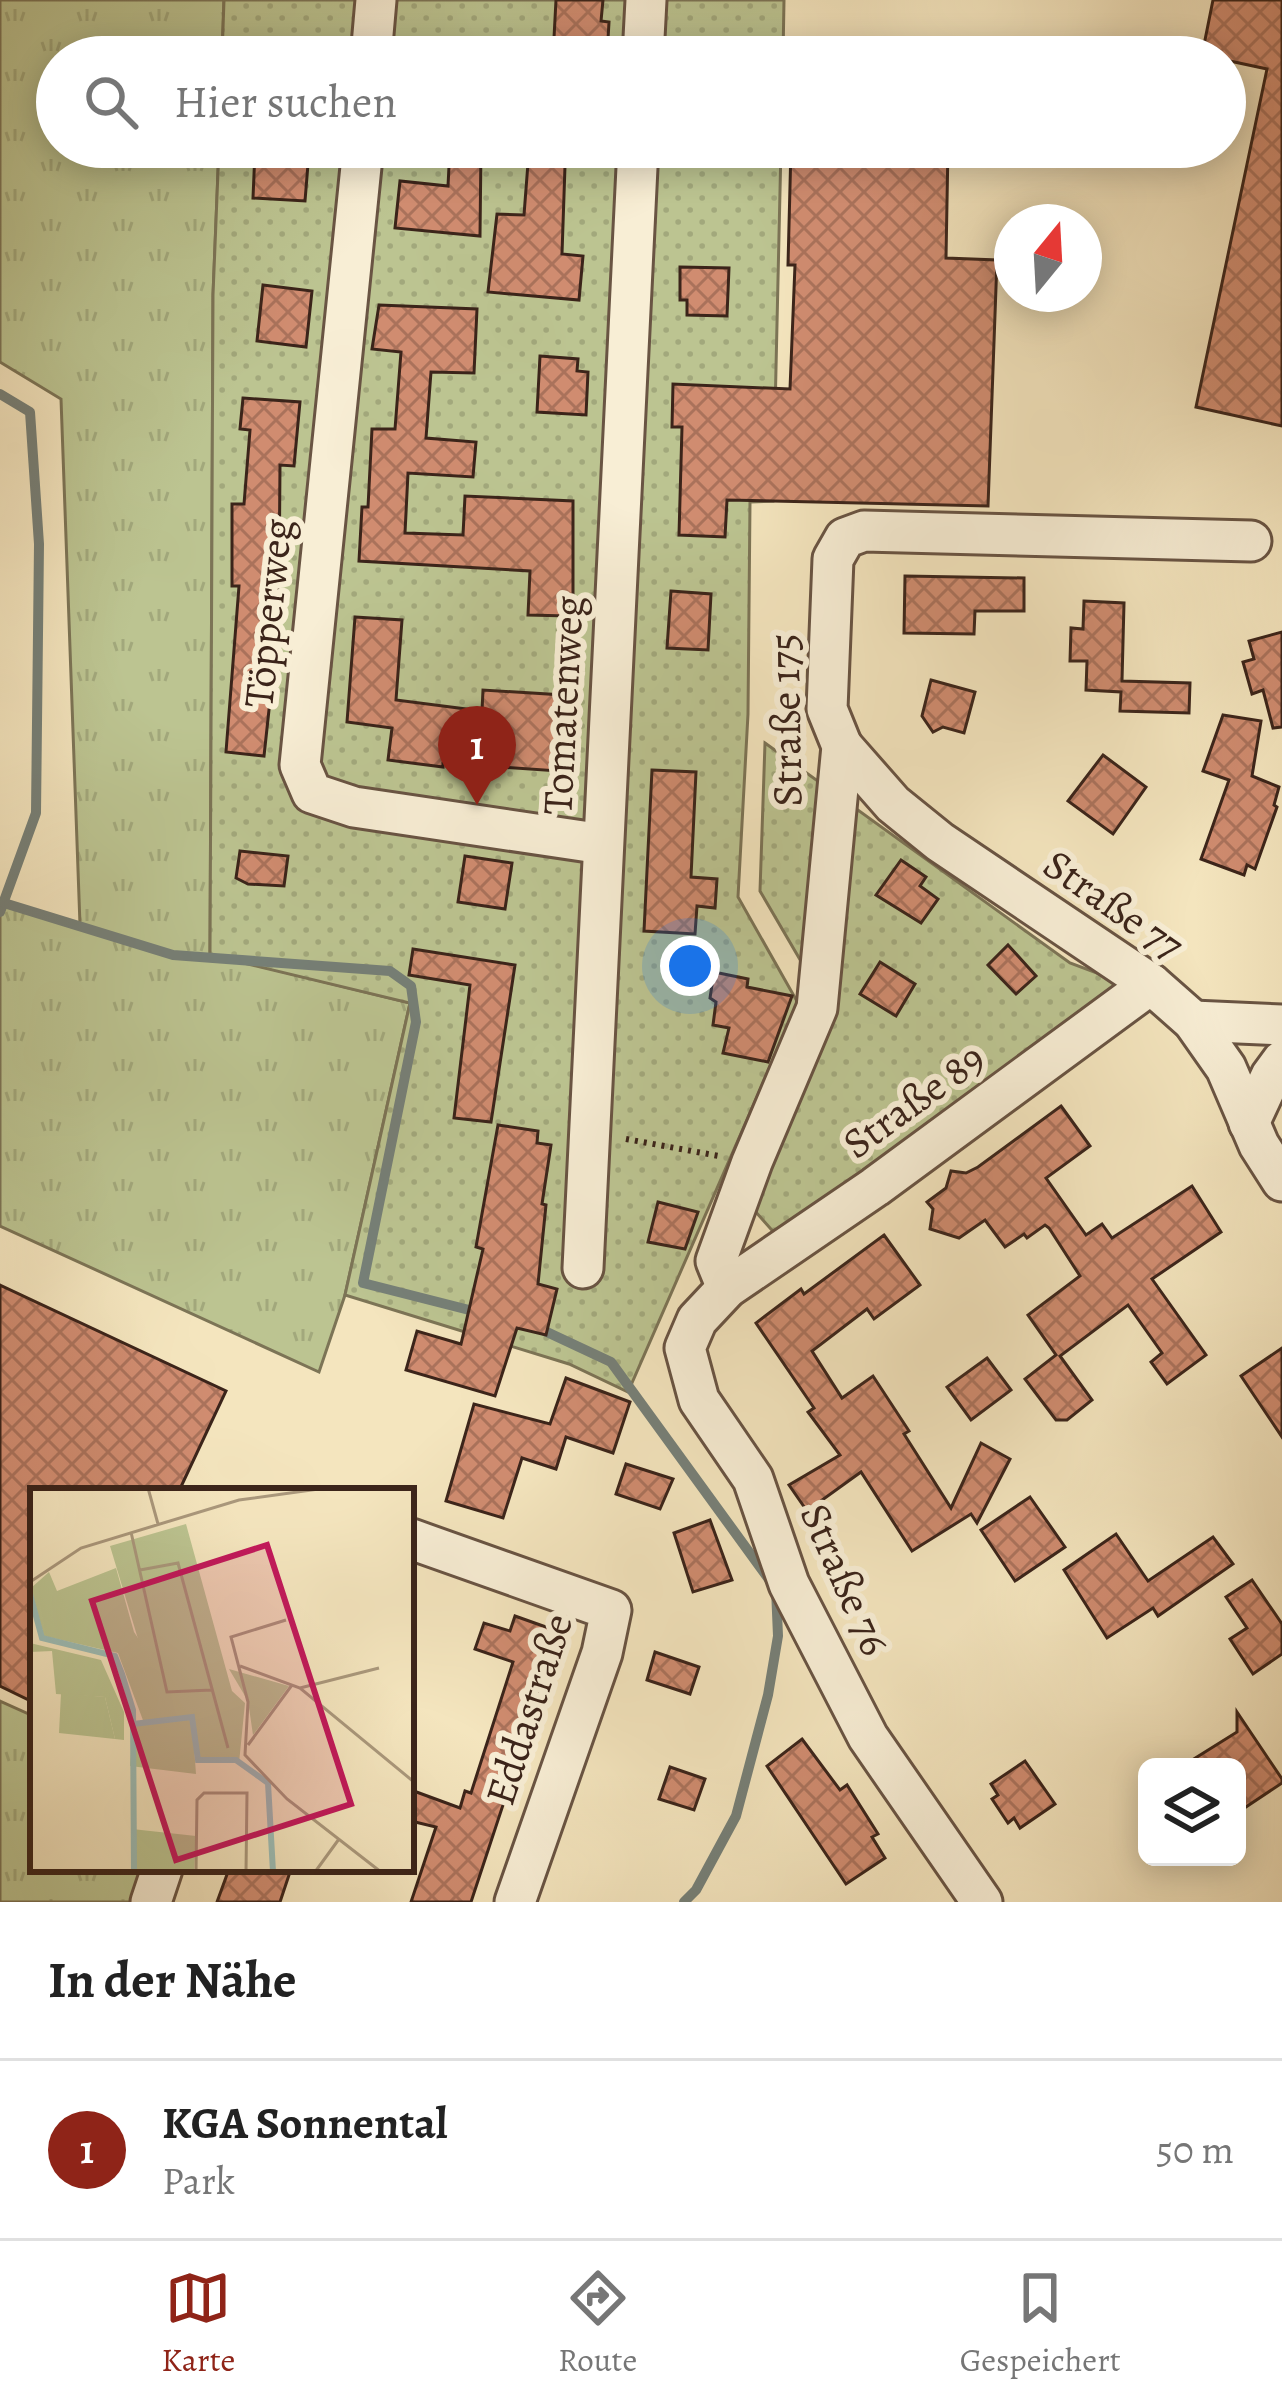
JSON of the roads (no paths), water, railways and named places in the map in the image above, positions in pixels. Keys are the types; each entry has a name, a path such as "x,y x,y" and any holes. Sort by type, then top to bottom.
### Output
{"street":[{"path":"373,36 376,0"},
{"path":"644,36 646,0"},
{"name":"Töpperweg","path":"361,168 300,765 312,793 354,807 603,844"},
{"name":"Tomatenweg","path":"583,1268 637,168"},
{"name":"Straße 175","path":"728,1288 716,1261 752,1162 818,1008 842,746 827,710 833,559 844,538 864,530 1251,541"},
{"name":"Straße 77","path":"842,746 893,804 940,842 1151,984 1193,1021 1226,1068 1282,1180"},
{"name":"Straße 89","path":"728,1288 875,1187 1151,984"},
{"path":"1193,1021 1282,1025"},
{"path":"1250,1123 1282,1061"},
{"name":"Straße 76","path":"728,1288 697,1320 685,1348 699,1400 753,1479 789,1584 868,1737 982,1902"},
{"name":"Eddastraße","path":"414,1540 611,1610 602,1653 515,1902"},
{"path":"151,1902 161,1872"}],"waterway":[{"path":"0,394 30,412 39,544 36,813 0,912"},
{"path":"4,903 173,955 390,971 411,986 416,1022 363,1283 481,1313"},
{"path":"534,1326 611,1362 776,1589 778,1636 768,1695 736,1816 696,1890 684,1902"}],"place":[{"name":"KGA Sonnental","path":"477,805"}]}
